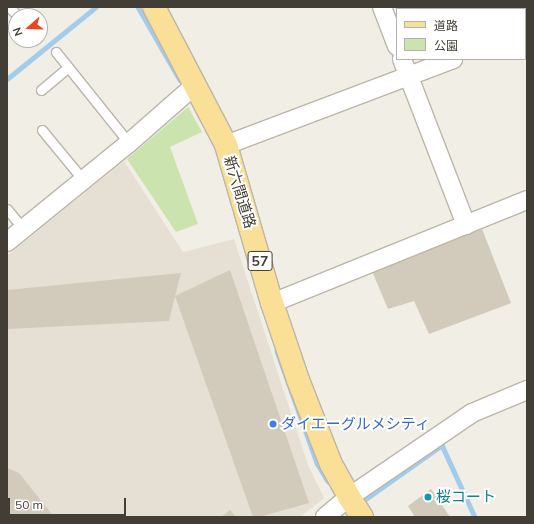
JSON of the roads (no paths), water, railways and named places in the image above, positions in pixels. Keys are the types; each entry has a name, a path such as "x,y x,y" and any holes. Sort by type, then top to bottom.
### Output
{"main road":[{"name":"新六間道路","path":"154,7 226,145 272,303 315,426 331,464 349,498 362,517"}],"street":[{"path":"382,7 396,43"},
{"path":"402,60 466,224"},
{"path":"226,145 449,60"},
{"path":"7,242 129,143 195,85"},
{"path":"272,303 527,200"},
{"path":"325,517 349,498 472,413 527,390"}],"lane":[{"path":"56,52 129,143"},
{"path":"41,90 68,67"},
{"path":"42,130 83,180"},
{"path":"7,210 23,229"}],"waterway":[{"path":"7,79 96,7"},
{"path":"138,7 180,80"},
{"path":"277,351 317,463 328,481"},
{"path":"360,503 442,445 475,517"}],"place":[{"name":"ダイエーグルメシティ","path":"273,424"},
{"name":"桜コート","path":"428,497"}]}
